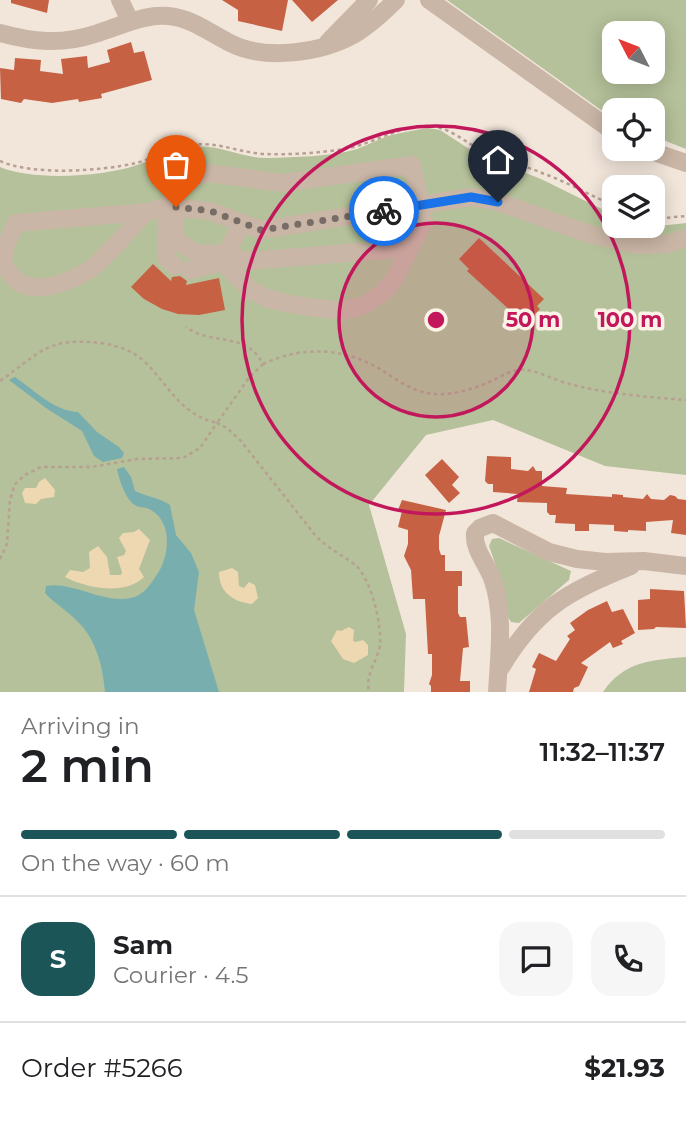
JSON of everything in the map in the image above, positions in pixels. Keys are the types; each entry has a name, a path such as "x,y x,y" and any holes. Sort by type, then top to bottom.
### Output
{"street":[{"path":"120,0 130,21"},
{"path":"326,45 369,0"},
{"path":"0,33 24,40 52,42 95,34 130,21 157,16 186,19 247,50 295,53 355,34 379,17 396,0"},
{"path":"429,0 602,123"},
{"path":"665,156 686,163"},
{"path":"224,258 251,290 268,299 342,310 364,304 383,293 396,278 424,220 412,165 283,183 208,173 185,182 167,207 167,259 183,268 224,258 242,223"},
{"path":"146,212 96,265 65,281 42,288 24,286 13,278 4,264 5,246 16,223 146,212 167,207 211,211 261,230 471,197 498,202 589,234 637,245 667,243 686,238"},
{"path":"167,207 176,227 174,239 196,253 224,258 247,261 410,248"},
{"path":"497,692 499,608 493,579 475,544 475,533 480,528 493,523 549,552 577,559 605,562 644,561 686,566"},
{"path":"498,672 518,639 547,610 586,584 644,561"}],"path":[{"path":"0,161 12,167 29,170 80,169 136,163 191,145 209,144 264,154 307,153 367,144 398,130 428,126 440,127 482,151 545,173 602,200"},
{"path":"665,218 686,216"},
{"path":"186,327 194,333 249,346 258,354 263,364"},
{"path":"0,381 39,352 64,341 77,340 121,347 144,362 191,413 227,428 241,441 314,535 327,548 355,564 365,576 381,635 379,651 370,668 367,682 369,692"},
{"path":"0,559 7,544 10,500 15,484 25,475 41,467 90,467 136,459 183,458 200,448 248,379 263,364 301,351 348,354 366,360 410,387 428,393 449,394 469,390 520,369 569,384 686,400"}],"green space":[{"path":"447,0 686,0 686,149 665,141 665,98 602,98 602,111"},
{"path":"428,128 440,130 477,154 541,179 602,209 602,238 665,238 665,225 686,223 686,475 605,466 493,420 426,435 369,505 406,634 404,692 0,692 0,167 49,176 87,175 123,169 193,147 221,149 266,158 324,155 357,149 405,132"},
{"path":"499,538 571,571 569,580 519,623 511,622 508,617 503,586 489,546 492,539"},
{"path":"686,657 686,692 603,692 620,674 630,668 650,661"}],"sand":[{"path":"45,478 55,490 54,497 41,499 36,504 25,503 22,493 25,488 36,488"},
{"path":"139,529 150,540 139,569 144,577 136,583 127,587 105,588 65,577 70,570 83,572 90,568 89,552 98,546 107,557 110,575 121,575 117,557 124,555 126,551 119,538 123,533"},
{"path":"232,568 238,572 239,586 244,588 249,582 255,585 258,598 252,604 228,595 221,585 219,572"},
{"path":"349,627 354,630 353,641 363,640 368,645 368,655 354,663 343,659 331,641 337,630"}],"water":[{"path":"15,377 53,404 78,412 97,432 119,447 124,453 122,458 103,462 94,456 82,431 9,380"},
{"path":"124,467 131,477 135,491 170,505 176,535 191,553 199,572 194,610 219,692 105,692 100,663 90,637 74,618 45,593 46,586 56,585 109,598 131,598 144,591 158,573 167,548 166,530 158,515 134,505 129,500 117,469"}],"building":[{"path":"11,0 49,0 47,13 11,3"},
{"path":"222,0 288,0 282,31 238,21 238,10"},
{"path":"292,0 338,0 312,22"},
{"path":"131,42 134,53 144,51 152,80 101,94 102,98 79,102 78,99 52,103 24,99 21,103 1,99 0,68 14,70 15,58 41,60 40,71 63,74 61,59 87,56 88,68 110,62 107,50"},
{"path":"479,238 544,299 533,316 530,313 526,318 516,308 512,312 467,271 469,269 459,259"},
{"path":"153,264 171,281 172,277 180,276 187,281 186,285 219,278 225,310 199,315 178,314 144,299 131,287"},
{"path":"487,456 511,457 511,469 528,471 533,466 536,471 542,471 542,486 567,488 566,494 612,497 612,494 643,499 647,494 651,499 664,500 670,495 686,500 686,535 671,533 673,520 646,522 646,531 614,531 614,525 589,524 589,531 575,531 575,524 555,523 556,515 547,512 547,503 517,502 518,494 493,492 493,484 485,481"},
{"path":"442,459 459,477 452,485 460,493 449,503 425,475"},
{"path":"402,500 446,510 439,536 439,549 441,555 445,555 445,571 462,571 462,586 458,586 458,613 460,617 466,617 469,647 463,648 460,681 470,681 470,692 431,692 429,684 432,654 428,654 425,599 413,599 411,570 404,556 408,544 408,530 398,527 402,511 398,510"},
{"path":"650,589 684,591 686,628 656,627 638,630 638,600 650,599"},
{"path":"607,601 612,612 623,609 635,633 621,641 623,644 613,648 610,642 581,663 588,667 573,692 529,692 536,669 532,667 539,653 556,661 570,639 567,636 575,630 570,623"}],"way so far":[{"path":"176,207 211,211 261,230 384,211"}],"route":[{"path":"384,211 471,197 498,202"}]}
